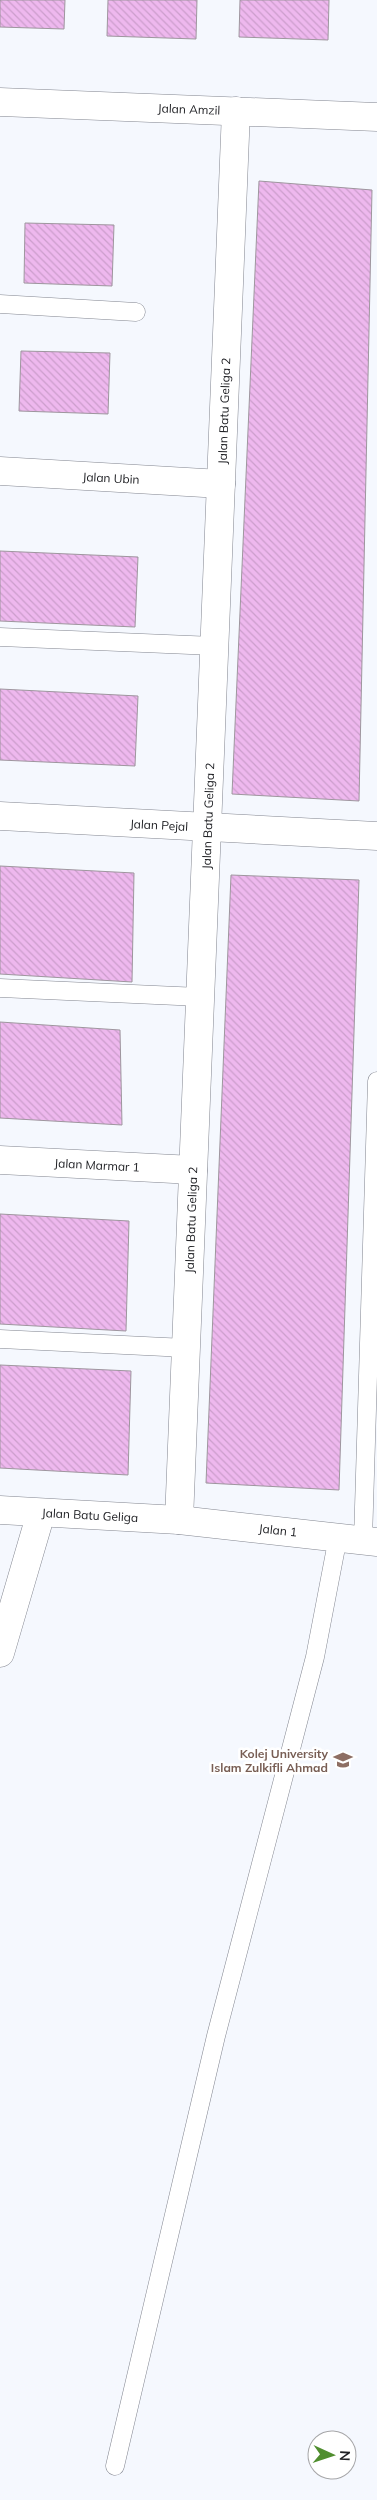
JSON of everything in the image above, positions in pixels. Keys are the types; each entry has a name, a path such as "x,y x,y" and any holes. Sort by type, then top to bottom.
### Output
{"street":[{"name":"Jalan Amzil","path":"0,102 377,117"},
{"name":"Jalan Batu Geliga 2","path":"179,1520 236,111"},
{"name":"Jalan Ubin","path":"0,471 221,484"},
{"name":"Jalan Pejal","path":"0,816 377,836"},
{"name":"Jalan Marmar 1","path":"0,1160 193,1170"},
{"name":"Jalan Batu Geliga","path":"0,1510 179,1520"},
{"path":"0,1653 41,1513"},
{"name":"Jalan 1","path":"179,1520 359,1540"}],"lane":[{"path":"0,304 136,312"},
{"path":"0,637 214,646"},
{"path":"0,988 200,997"},
{"path":"115,2466 216,2036 315,1657 359,1540 377,1081"},
{"path":"0,1339 186,1348"}],"building":[{"path":"0,0 65,0 64,29 0,27"},
{"path":"108,0 197,0 196,39 107,36"},
{"path":"240,0 329,0 328,40 239,37"},
{"path":"259,181 372,190 359,801 232,794"},
{"path":"25,223 114,225 112,286 24,283"},
{"path":"21,351 110,353 108,414 19,411"},
{"path":"0,551 138,557 135,627 0,621"},
{"path":"0,689 138,696 135,766 0,760"},
{"path":"0,866 134,873 132,982 0,974"},
{"path":"231,875 359,880 339,1490 206,1483"},
{"path":"0,1022 120,1030 122,1125 0,1118"},
{"path":"0,1214 129,1221 126,1331 0,1324"},
{"path":"0,1365 131,1371 128,1475 0,1468"}],"place":[{"name":"Kolej University Islam Zulkifli Ahmad","path":"343,1760"}]}
